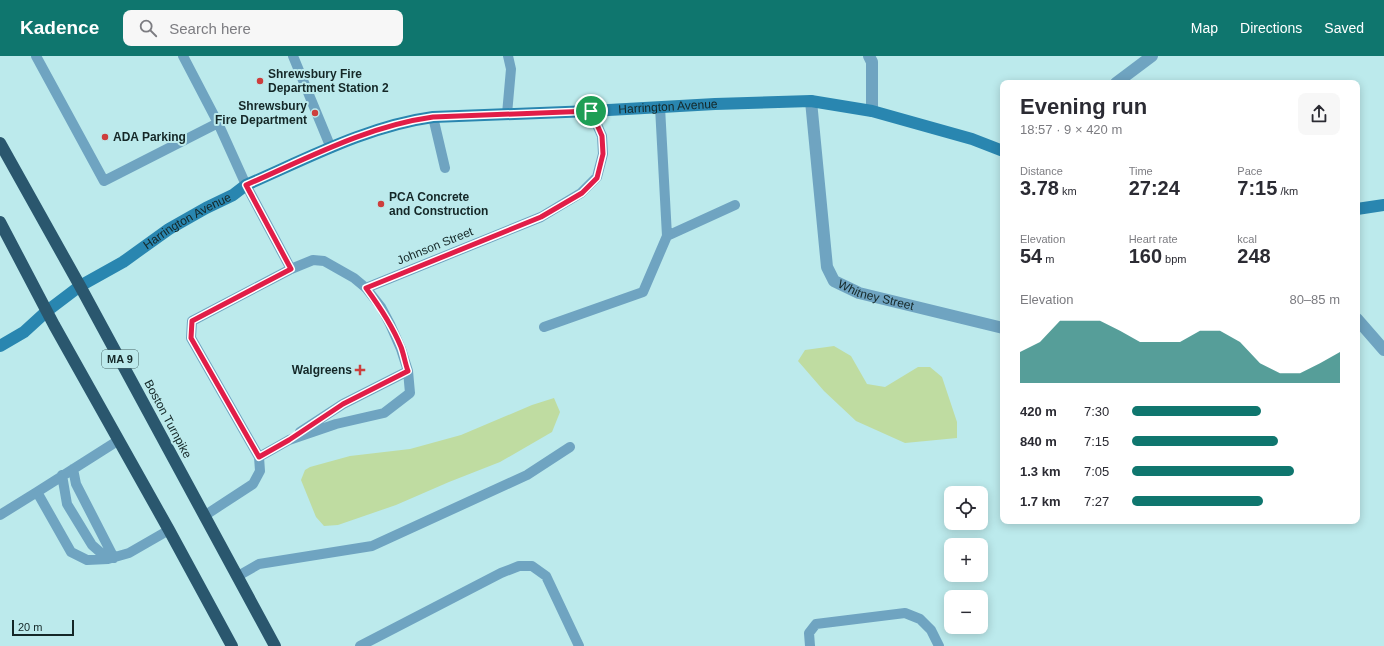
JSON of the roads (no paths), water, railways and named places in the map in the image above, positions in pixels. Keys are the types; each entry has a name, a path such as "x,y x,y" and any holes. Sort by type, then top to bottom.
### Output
{"highway":[{"name":"Boston Turnpike","path":"0,143 80,286 275,646"},
{"path":"0,222 47,311 232,646"}],"main road":[{"name":"Harrington Avenue","path":"0,346 24,332 47,311 80,286 123,262 169,229 233,194 246,185 331,148 411,120 433,117 811,101 872,111 972,139 1000,150"},
{"path":"1360,209 1384,205"}],"street":[{"path":"869,56 872,62 872,111"},
{"path":"1120,80 1152,56"},
{"name":"Whitney Street","path":"811,101 827,267 834,281 860,293 1000,327"},
{"path":"1360,322 1384,350"}],"lane":[{"path":"36,56 104,181 218,123"},
{"path":"183,56 218,123 246,185 291,269"},
{"path":"293,56 331,148"},
{"path":"506,114 511,69 508,56"},
{"path":"544,327 643,292 667,236 660,107"},
{"name":"Johnson Street","path":"366,288 541,217 582,193 597,178 603,154 602,136 591,111"},
{"path":"433,117 445,168"},
{"path":"667,236 734,205"},
{"path":"204,516 253,484 260,471 259,457 191,338 192,321 291,269 313,260 324,262 354,278 366,288 381,307 401,349 408,371 410,393 384,413 336,424 289,440"},
{"path":"259,457 289,440 343,404 408,371"},
{"path":"0,515 119,440"},
{"path":"238,576 259,564 372,546 527,475 570,447"},
{"path":"73,469 76,484 111,558"},
{"path":"62,475 67,504 89,541 111,558"},
{"path":"36,492 72,552 88,560 111,558 129,553 169,530"},
{"path":"360,646 501,573 519,566 532,566 546,576 579,646"},
{"path":"810,646 809,633 816,624 905,613 920,619 931,630 939,646"}],"place":[{"name":"Shrewsbury Fire Department Station 2","path":"260,81"},
{"name":"Shrewsbury Fire Department","path":"315,113"},
{"name":"ADA Parking","path":"105,137"},
{"name":"PCA Concrete and Construction","path":"381,204"},
{"name":"Walgreens","path":"360,370"}]}
